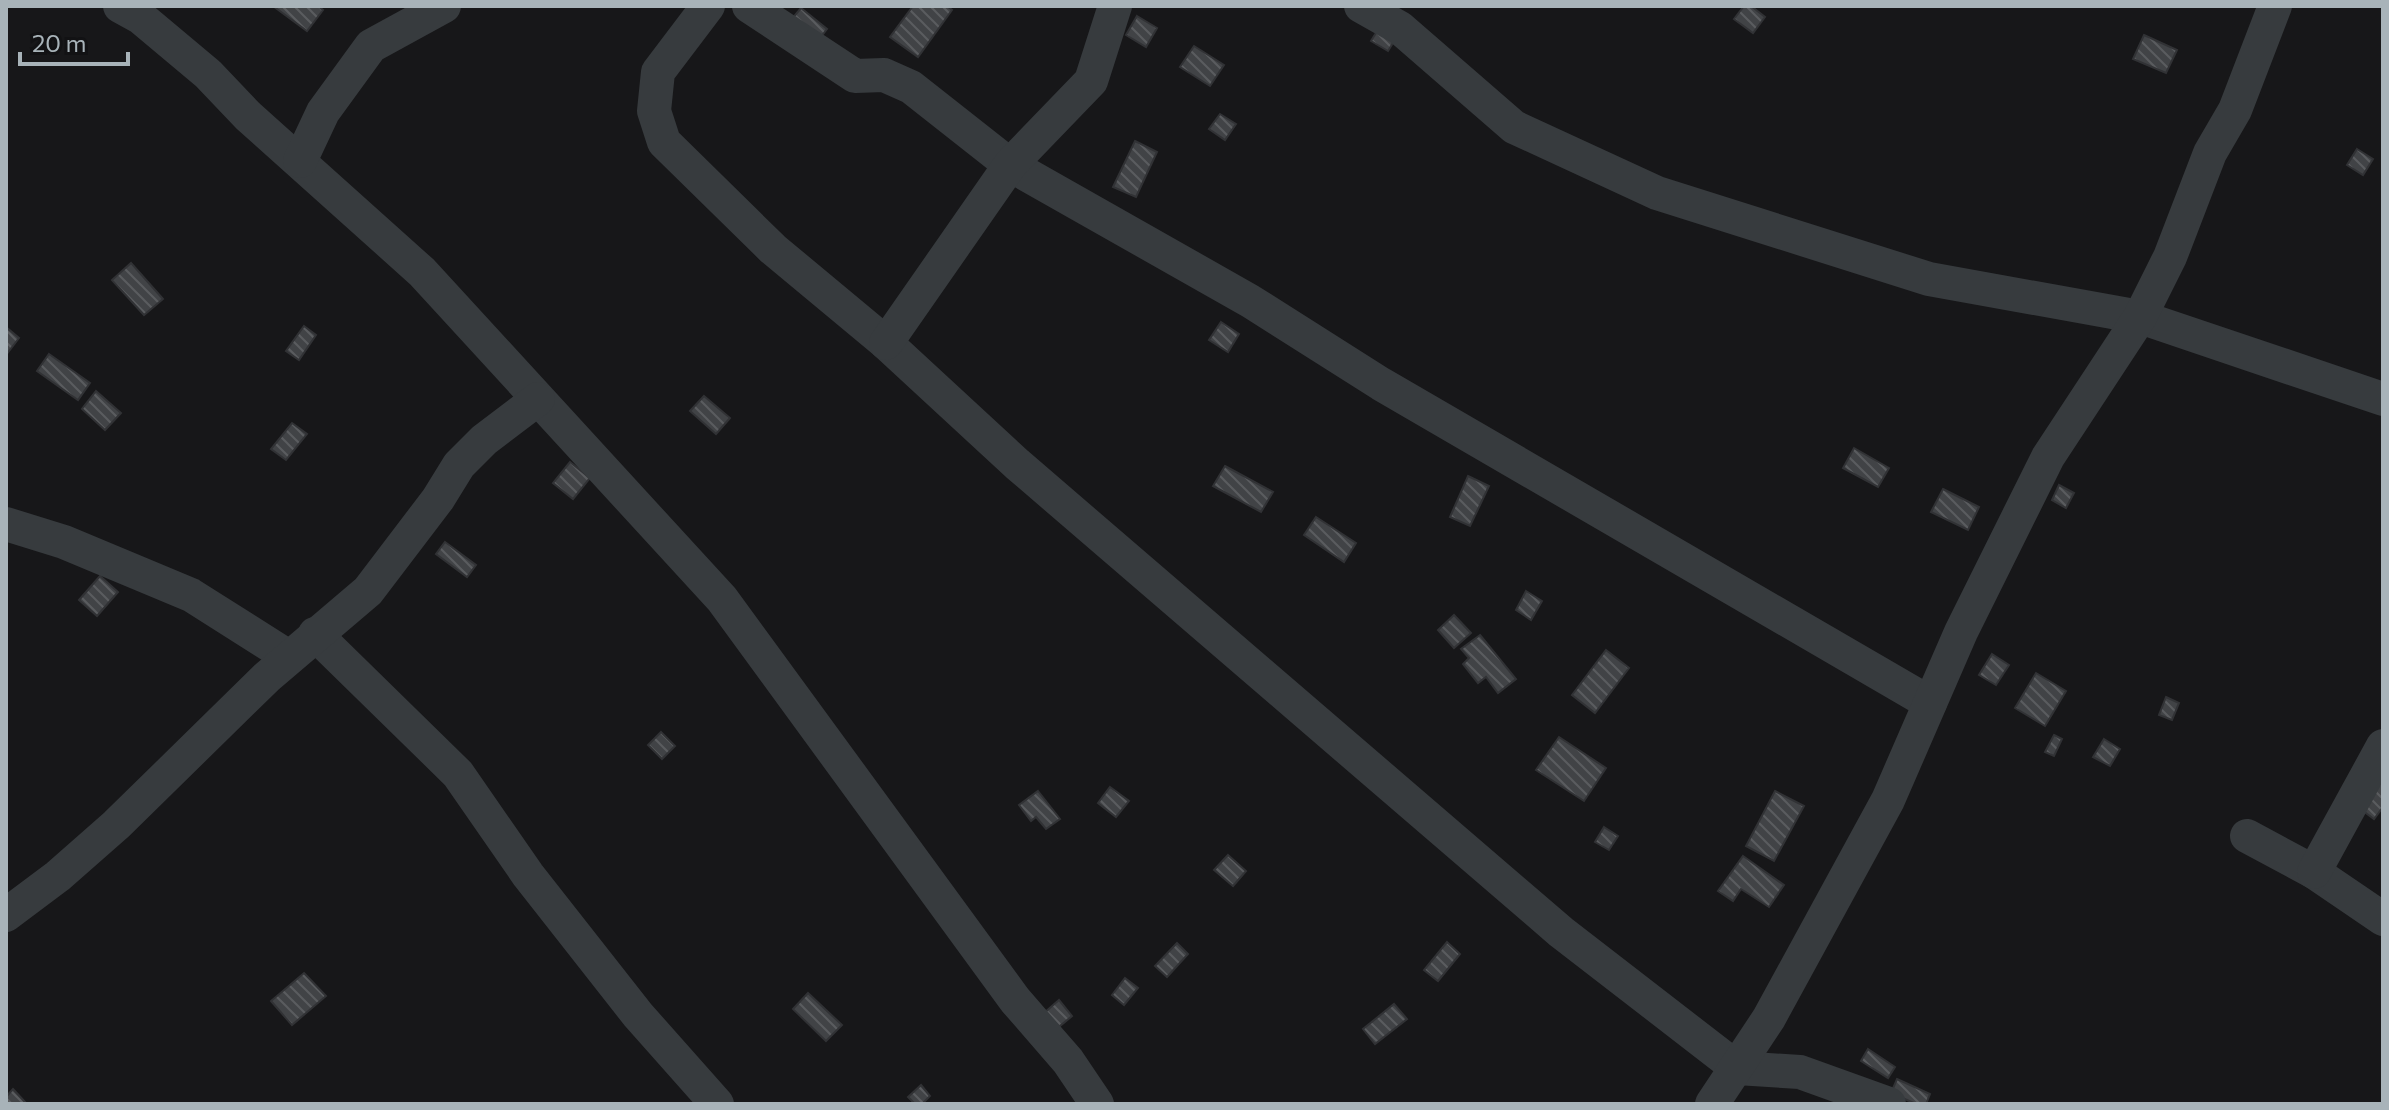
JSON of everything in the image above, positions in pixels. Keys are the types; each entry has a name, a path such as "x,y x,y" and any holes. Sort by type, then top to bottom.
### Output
{"street":[{"path":"120,6 140,17 208,74 248,116 422,272 722,599 1015,1000 1068,1061 1097,1104"},
{"path":"300,161 323,112 371,46 444,6"},
{"path":"708,6 658,72 654,111 664,142 773,249 886,343 1017,464 1561,932 1737,1068 1800,1072 1889,1104"},
{"path":"749,6 855,76 884,75 911,87 1010,165 1250,301 1381,384 1930,703"},
{"path":"886,343 1010,165 1091,81 1115,6"},
{"path":"1361,6 1400,28 1514,127 1657,193 1929,279 2140,317 2383,399"},
{"path":"1712,1104 1810,947 1888,800 1930,703 2048,457 2140,317 2170,257 2210,153 2235,110 2275,6"},
{"path":"6,915 58,876 116,825 289,657 368,591 438,499 459,465 484,440 538,399"},
{"path":"6,524 64,542 191,595 289,657"},
{"path":"315,634 458,774 528,875 638,1015 717,1104"},
{"path":"2314,872 2383,746"},
{"path":"2247,836 2314,872 2383,919"}],"building":[{"path":"273,6 318,6 323,10 307,31"},
{"path":"913,6 947,6 952,10 918,57 890,37"},
{"path":"1744,6 1751,6 1765,17 1753,33 1734,19"},
{"path":"801,8 827,29 814,46 787,25"},
{"path":"1137,16 1157,28 1146,47 1126,35"},
{"path":"1379,28 1396,38 1388,51 1371,41"},
{"path":"2144,35 2177,50 2166,73 2133,59"},
{"path":"1194,46 1224,65 1210,86 1180,67"},
{"path":"1220,114 1236,124 1225,140 1209,129"},
{"path":"1135,141 1157,152 1136,197 1113,187"},
{"path":"2357,149 2373,159 2363,175 2347,165"},
{"path":"131,263 163,299 144,315 112,280"},
{"path":"1221,322 1239,334 1228,352 1209,340"},
{"path":"304,326 316,335 299,360 286,351"},
{"path":"6,327 19,338 6,355"},
{"path":"49,354 90,383 78,400 37,371"},
{"path":"96,391 121,413 105,430 82,409"},
{"path":"704,396 730,418 716,434 690,411"},
{"path":"292,423 307,434 286,460 271,449"},
{"path":"1854,448 1889,468 1878,487 1843,468"},
{"path":"570,462 590,478 573,499 553,483"},
{"path":"1225,466 1273,492 1261,512 1213,486"},
{"path":"1468,476 1489,486 1470,526 1450,517"},
{"path":"2059,485 2074,493 2066,508 2052,500"},
{"path":"1943,489 1979,507 1968,530 1931,512"},
{"path":"1316,517 1356,543 1344,562 1304,535"},
{"path":"445,542 476,565 467,577 436,554"},
{"path":"100,576 118,592 97,616 79,600"},
{"path":"1526,591 1542,601 1531,620 1516,610"},
{"path":"1454,615 1471,633 1454,648 1438,630"},
{"path":"1480,635 1516,679 1498,693 1486,677 1478,683 1463,664 1469,658 1461,649"},
{"path":"1606,650 1629,668 1595,713 1572,695"},
{"path":"1992,654 2009,665 1996,685 1979,675"},
{"path":"2036,673 2066,691 2045,726 2015,708"},
{"path":"2166,697 2179,703 2172,720 2159,715"},
{"path":"661,732 675,746 662,759 648,745"},
{"path":"2054,735 2062,739 2054,756 2045,752"},
{"path":"1559,737 1606,768 1584,801 1536,770"},
{"path":"2104,739 2120,749 2110,766 2093,757"},
{"path":"2383,779 2383,807 2374,819 2355,805"},
{"path":"1110,787 1129,801 1116,817 1098,803"},
{"path":"1038,791 1060,819 1046,829 1036,817 1031,821 1019,805"},
{"path":"1775,791 1804,806 1774,861 1746,846"},
{"path":"1604,827 1618,836 1609,850 1595,842"},
{"path":"1228,855 1246,871 1233,886 1214,870"},
{"path":"1743,856 1784,885 1769,907 1741,889 1733,901 1718,891"},
{"path":"1447,942 1460,954 1438,981 1424,970"},
{"path":"1177,943 1188,954 1167,977 1155,966"},
{"path":"304,973 326,996 292,1025 271,1001"},
{"path":"1125,978 1138,988 1124,1005 1112,995"},
{"path":"808,993 842,1025 826,1041 793,1009"},
{"path":"1059,1000 1072,1016 1049,1035 1036,1020"},
{"path":"1394,1004 1407,1019 1375,1044 1363,1029"},
{"path":"1868,1049 1895,1067 1888,1078 1861,1061"},
{"path":"1897,1079 1930,1094 1926,1104 1916,1104 1891,1093"},
{"path":"921,1085 930,1096 922,1104 915,1104 908,1097"},
{"path":"13,1089 25,1104 6,1104 6,1097"}]}
